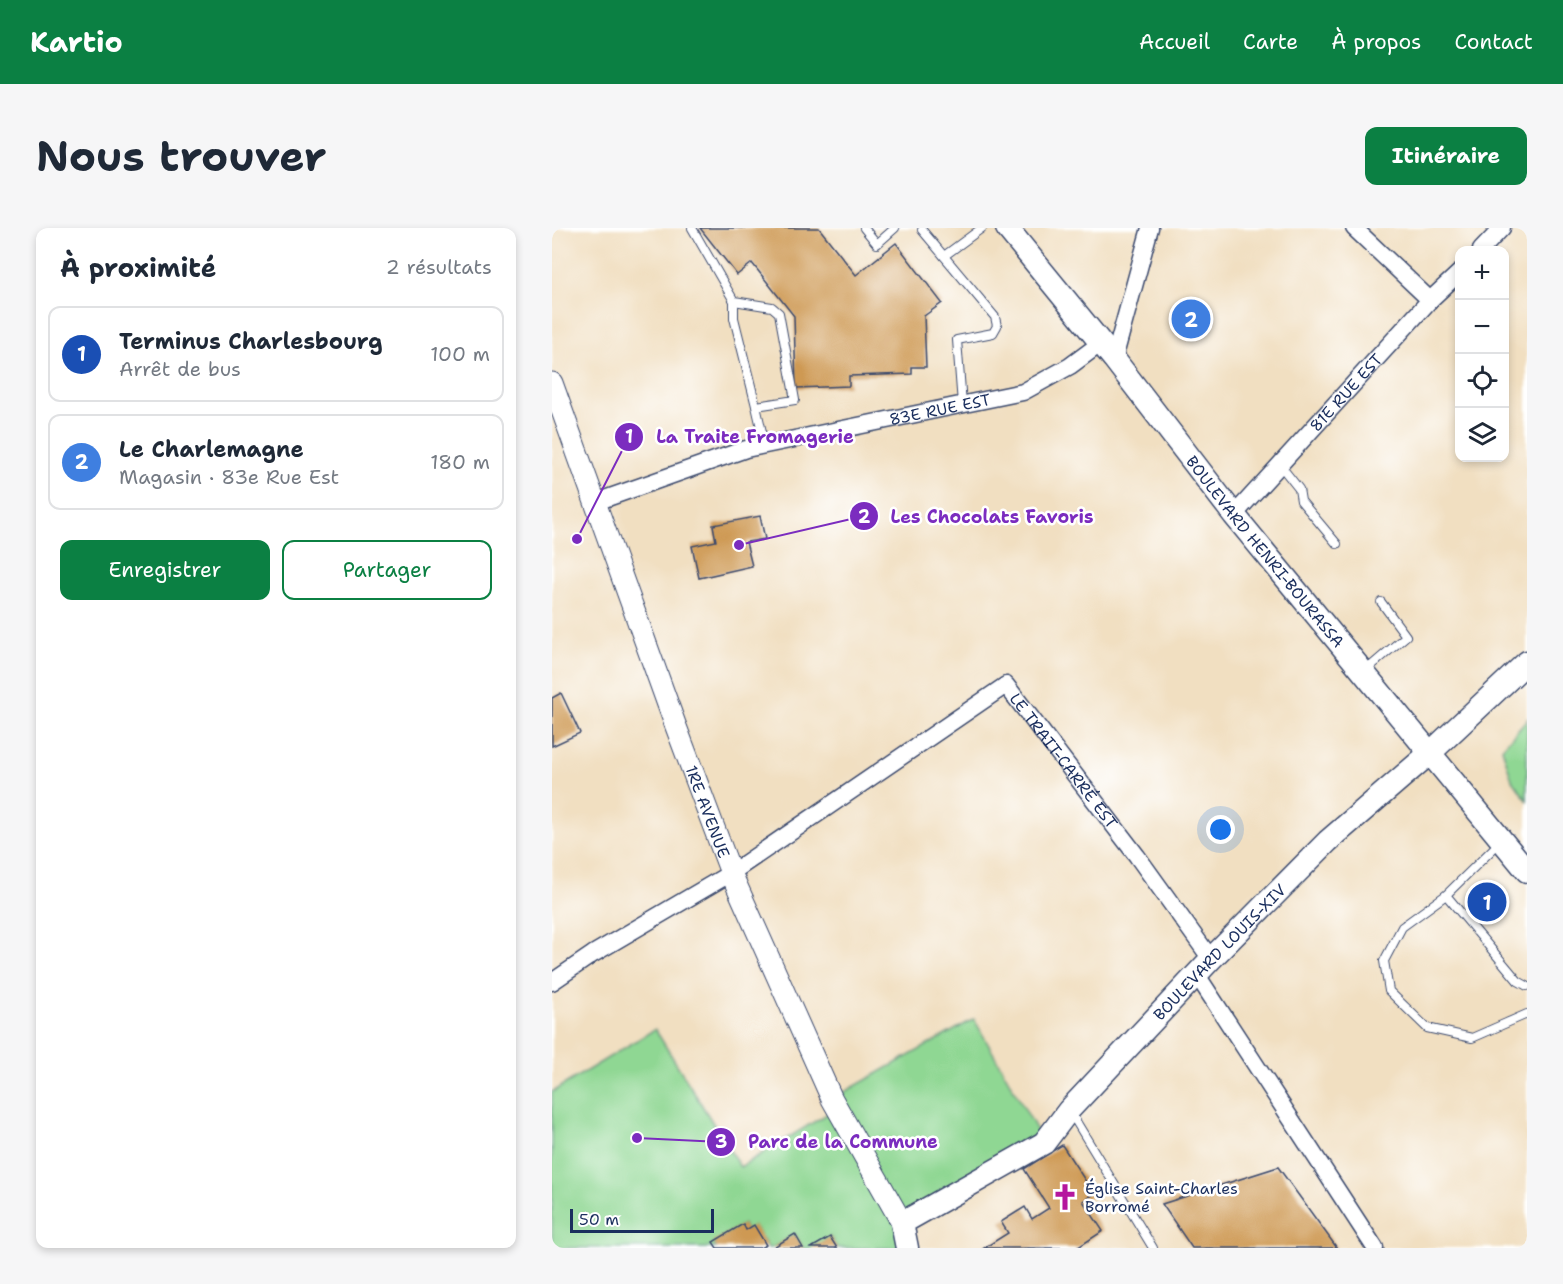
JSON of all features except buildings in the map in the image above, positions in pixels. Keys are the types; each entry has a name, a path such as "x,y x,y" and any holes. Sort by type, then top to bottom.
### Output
{"main road":[{"name":"BOULEVARD HENRI-BOURASSA","path":"1007,228 1108,351 1234,515 1527,871"},
{"name":"BOULEVARD LOUIS-XIV","path":"902,1223 1044,1143 1069,1110 1204,967 1328,841 1430,753 1527,662"},
{"path":"902,1223 907,1248"}],"street":[{"path":"1108,351 1150,228"},
{"path":"1354,228 1430,300"},
{"path":"1485,246 1502,228"},
{"name":"81E RUE EST","path":"1234,515 1430,300 1455,277"},
{"name":"83E RUE EST","path":"596,502 765,444 1023,392 1070,366 1108,351"},
{"name":"1RE AVENUE","path":"552,383 731,873 832,1099 902,1223"},
{"name":"LE TRAIT-CARRÉ EST","path":"731,873 1006,685 1137,856 1375,1248"},
{"path":"552,982 593,954 731,873"}],"lane":[{"path":"692,228 734,301 734,318 765,444"},
{"path":"864,228 877,244 895,228"},
{"path":"944,256 982,228"},
{"path":"922,230 995,317 997,326 993,333 957,340 962,404"},
{"path":"734,301 772,307 779,313 795,400 756,406"},
{"path":"1280,465 1299,489 1301,501 1337,544"},
{"path":"1364,672 1406,636 1381,602"},
{"path":"1502,840 1446,895 1402,927 1384,961 1389,991 1427,1028 1472,1038 1527,1014"},
{"path":"1446,895 1518,981 1527,986"},
{"path":"1069,1110 1153,1248"}],"green space":[{"path":"1527,719 1527,800 1512,780 1502,748"},
{"path":"974,1019 1044,1143 902,1223 907,1248 837,1248 830,1237 811,1248 803,1248 795,1234 772,1248 768,1248 754,1226 746,1230 743,1224 714,1242 716,1248 552,1248 552,1092 655,1029 740,1167 837,1108 832,1099"}],"place":[{"name":"Le Charlemagne","path":"1191,319"},
{"name":"La Traite Fromagerie","path":"577,539"},
{"name":"Les Chocolats Favoris","path":"739,545"},
{"name":"Terminus Charlesbourg","path":"1487,902"},
{"name":"Parc de la Commune","path":"637,1138"},
{"name":"Église Saint-Charles Borromé","path":"1065,1197"}]}
